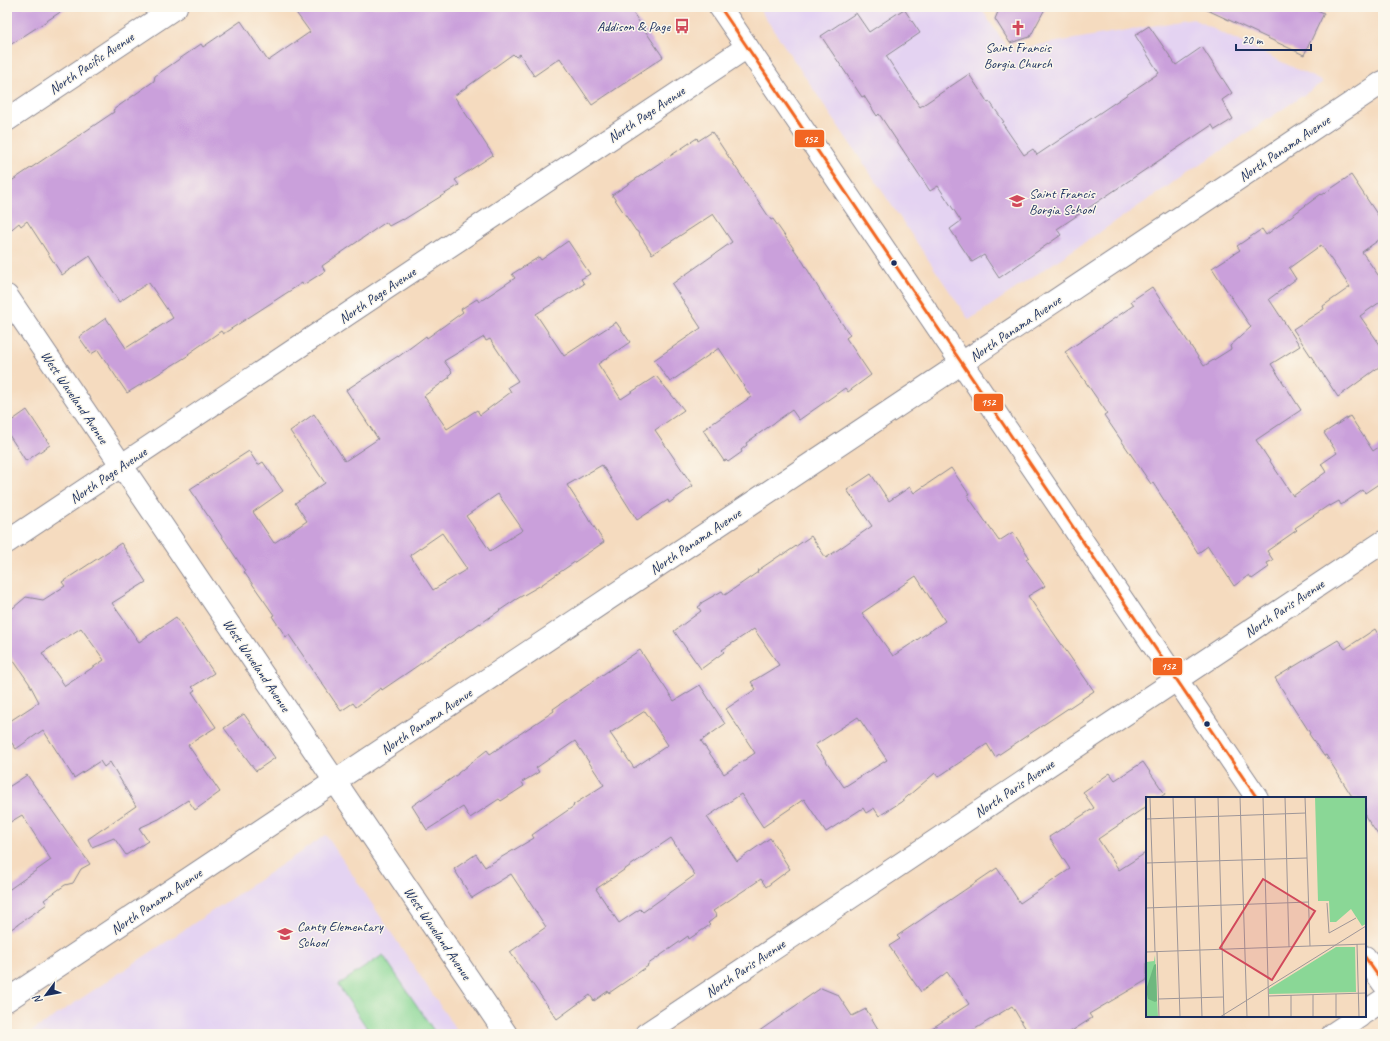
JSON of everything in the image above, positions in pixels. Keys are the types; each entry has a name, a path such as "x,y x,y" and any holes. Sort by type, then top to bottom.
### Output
{"street":[{"name":"North Pacific Avenue","path":"7,120 176,7"},
{"path":"720,7 1256,797"},
{"name":"North Page Avenue","path":"7,542 747,47"},
{"name":"North Panama Avenue","path":"7,1000 1383,82"},
{"name":"West Waveland Avenue","path":"7,296 506,1034"},
{"name":"North Paris Avenue","path":"646,1034 1383,542"},
{"path":"1366,958 1383,983"},
{"path":"1366,1011 1383,1000"},
{"path":"1333,1034 1358,1017"}],"shaded area":[{"name":"Saint Francis Borgia School","path":"758,7 980,7 1009,50 1193,19 1323,82 969,320"},
{"name":"Canty Elementary School","path":"326,835 459,1034 28,1034"}],"green space":[{"path":"383,955 436,1034 371,1034 338,985"}],"building":[{"path":"7,7 68,7 7,47"},
{"path":"292,7 629,7 663,57 592,105 560,58 534,76 520,54 516,57 513,54 454,96 493,155 455,180 459,185 403,220 402,219 389,226 386,222 322,266 325,271 303,285 302,283 223,334 221,331 188,354 189,355 127,393 98,350 91,354 79,337 106,318 126,348 173,318 149,283 119,302 90,256 62,275 27,221 21,226 19,223 7,233 7,184 114,112 113,110 154,81 155,76 201,44 203,47 241,21 268,61 310,32"},
{"name":"Saint Francis Borgia Church","path":"1000,7 1046,7 1030,37 1010,43 995,19"},
{"path":"1201,7 1310,7 1324,13 1304,55"},
{"path":"904,9 920,33 886,56 920,107 969,74 988,103 990,102 1004,122 1002,123 1024,155 1033,149 1037,155 1159,73 1135,35 1149,26 1176,65 1202,47 1232,93 1222,100 1233,119 1215,130 1212,125 1057,229 1061,235 999,278 984,255 972,262 950,229 961,221 938,186 930,191 879,114 877,116 864,96 862,97 821,36 856,13 869,32"},
{"path":"712,132 771,220 773,219 803,262 825,299 850,335 846,338 871,375 848,392 845,388 799,420 792,410 746,443 747,445 741,450 742,452 728,462 726,460 724,461 703,430 751,397 719,348 670,382 654,360 701,328 672,284 732,242 713,214 652,254 612,195 697,138 698,141"},
{"path":"1351,175 1383,223 1383,237 1362,252 1383,282 1383,300 1360,316 1383,349 1383,364 1338,397 1293,329 1324,309 1323,306 1350,287 1321,245 1289,268 1296,279 1269,299 1300,346 1271,364 1301,410 1256,440 1293,496 1326,472 1321,464 1337,453 1324,433 1350,416 1373,451 1383,444 1383,481 1365,493 1363,490 1341,505 1339,501 1330,506 1329,505 1295,528 1297,530 1267,551 1273,560 1267,563 1269,567 1252,579 1249,575 1234,586 1208,546 1198,553 1153,483 1151,484 1104,415 1107,413 1065,352 1134,305 1131,301 1152,287 1204,366 1231,349 1230,346 1251,327 1212,268 1240,250 1237,246 1262,229 1266,235 1321,194 1322,195"},
{"path":"568,241 590,274 581,279 584,284 536,314 564,356 616,322 630,342 598,364 621,399 656,376 684,410 655,430 693,486 669,503 668,500 637,520 602,465 567,485 604,542 541,585 480,623 382,690 381,688 356,707 353,703 341,711 289,635 286,637 272,616 274,615 190,489 249,451 258,465 263,462 283,491 253,512 274,543 307,521 295,503 325,483 290,431 314,414 345,461 378,439 346,390 398,357 426,336 427,338 463,312 461,309 477,299 479,302 515,278 512,274 539,257 541,260","holes":["484,337 486,341 490,339 518,381 508,387 511,392 480,415 477,410 447,429 424,396 450,377 449,375 452,372 444,361","498,494 523,530 490,551 466,516","442,533 467,569 433,590 410,555"]},
{"path":"27,410 50,445 26,461 7,432 7,424"},
{"path":"951,468 969,494 967,495 999,541 1013,532 1029,557 1026,559 1045,586 1028,596 1094,691 995,757 987,744 938,777 935,773 901,802 879,816 874,808 866,813 863,808 826,832 804,799 763,827 741,794 707,817 737,861 770,838 790,869 766,887 761,879 713,911 717,916 708,923 710,925 689,939 688,936 609,993 608,991 594,1001 590,995 557,1019 510,952 546,927 511,874 472,898 454,869 476,854 485,867 534,838 532,835 574,806 573,805 604,785 575,741 536,768 539,772 522,782 524,786 501,801 499,799 470,818 463,807 427,830 412,806 458,774 487,750 490,754 554,711 553,709 593,681 640,650 674,701 700,685 725,724 701,741 724,774 755,753 726,709 756,689 751,682 779,665 754,629 722,650 724,652 701,669 674,631 701,611 698,607 701,603 722,591 725,595 758,572 757,571 811,536 826,558 872,526 847,490 871,474 889,501 910,487 914,493","holes":["916,576 945,621 893,656 862,613","645,711 668,745 634,768 610,733","858,717 887,760 844,787 815,745","671,838 695,875 643,912 640,909 619,923 596,889"]},
{"path":"121,543 146,582 112,603 139,642 176,617 214,673 192,687 195,690 192,692 216,727 188,745 220,792 195,810 188,800 159,819 139,828 148,841 126,855 114,838 92,847 88,839 136,806 110,762 104,767 100,761 74,778 43,730 16,749 7,736 7,723 39,702 29,683 7,651 7,613 26,597 43,600 65,586 62,582","holes":["81,628 104,660 65,686 42,653"]},
{"path":"1375,629 1383,643 1383,842 1366,817 1366,797 1352,797 1326,755 1324,756 1309,734 1310,733 1275,678 1338,640 1345,649"},
{"path":"244,714 275,758 256,771 224,728"},
{"path":"1143,762 1165,794 1160,797 1146,797 1146,807 1098,839 1119,870 1146,853 1146,981 1089,1014 1092,1018 1067,1034 1029,1034 1012,1006 967,1034 923,1034 969,1004 947,972 921,992 889,946 900,939 897,936 997,868 1020,903 1070,869 1049,837 1094,808 1083,792 1110,773 1115,780"},
{"path":"27,775 90,864 81,869 73,883 65,885 44,900 47,904 7,932 7,891 51,860 22,815 7,824 7,788"},
{"path":"821,988 838,995 852,1016 866,1009 881,1034 755,1034"}],"transit line":[{"name":"152","path":"720,7 1256,797"},
{"name":"152","path":"1366,958 1383,983"}],"place":[{"name":"Addison & Page","path":"682,26"},
{"name":"Saint Francis Borgia Church","path":"1018,28"},
{"name":"Saint Francis Borgia School","path":"1017,201"},
{"name":"Canty Elementary School","path":"285,934"}]}
